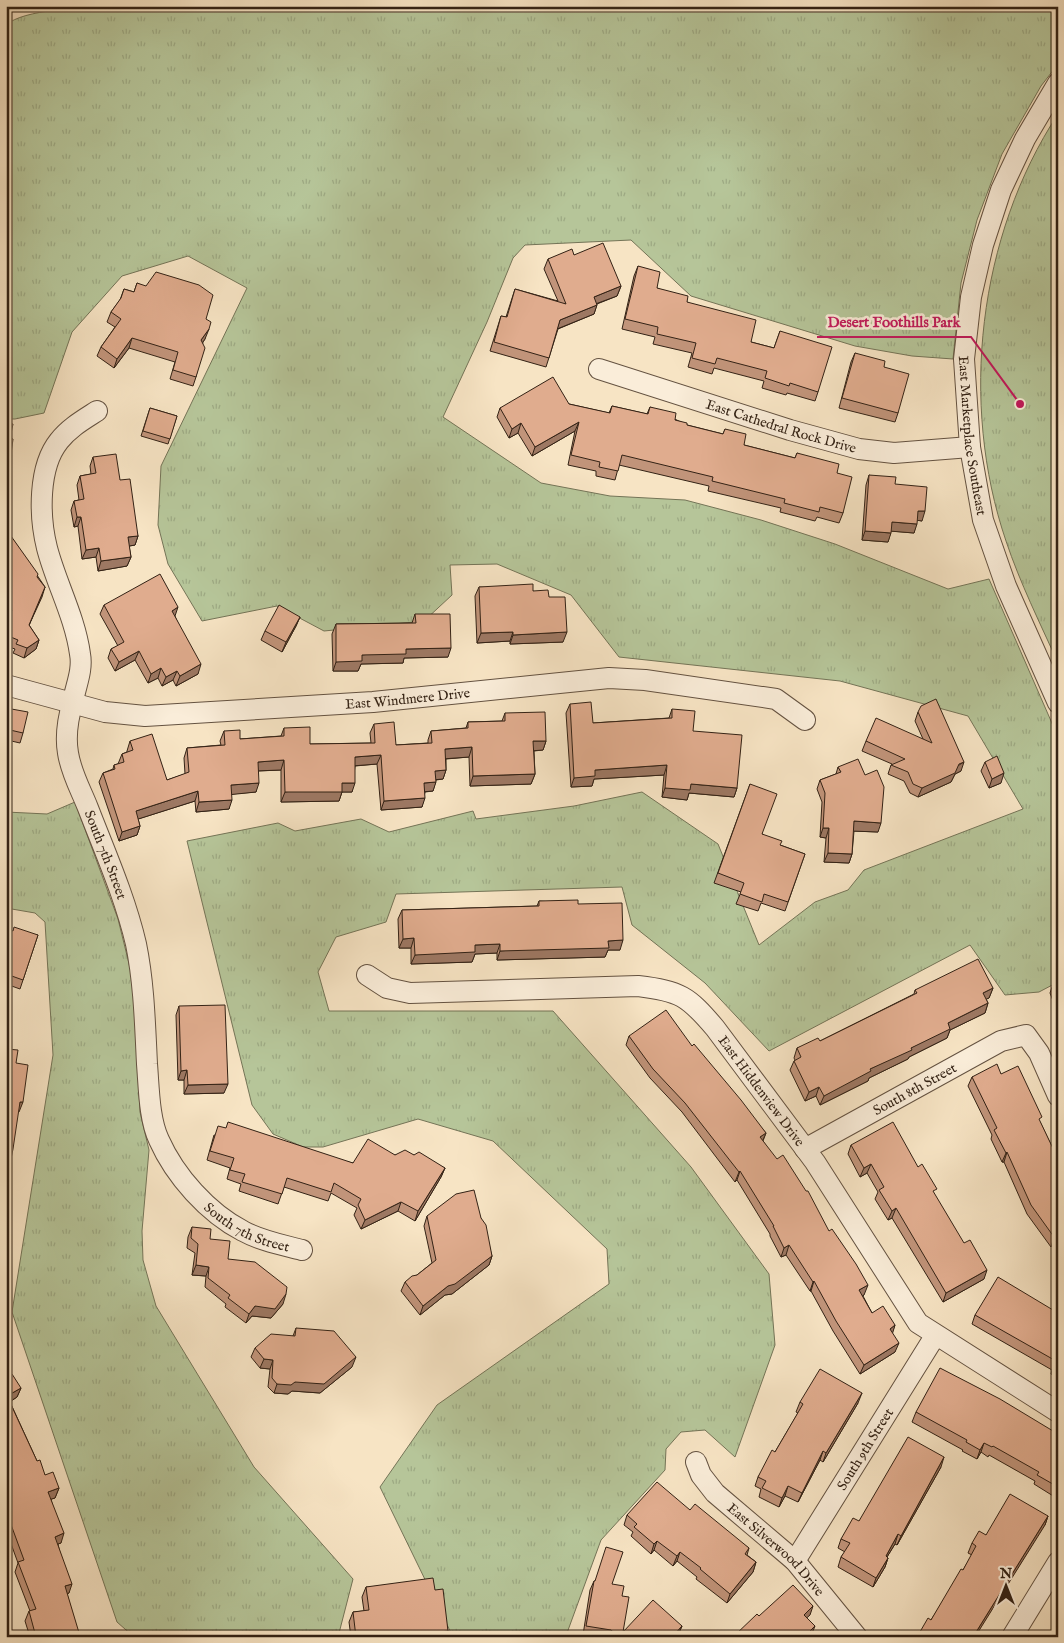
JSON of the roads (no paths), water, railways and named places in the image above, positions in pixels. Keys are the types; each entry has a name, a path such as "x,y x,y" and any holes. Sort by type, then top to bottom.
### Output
{"street":[{"name":"East Marketplace Southeast","path":"1058,83 1025,139 1000,190 970,297 964,358 970,448 984,520 1002,576 1058,703"},
{"name":"East Cathedral Rock Drive","path":"599,369 790,430 859,449 894,453 970,448"},
{"name":"South 7th Street","path":"96,411 71,428 58,442 50,456 42,490 46,546 76,634 80,654 81,665 72,702 66,740 72,771 111,868 128,915 136,946 144,1003 151,1110 158,1139 180,1176 216,1214 243,1231 264,1240 302,1250"},
{"name":"East Windmere Drive","path":"6,685 106,712 145,716 373,702 610,678 663,683 776,699 806,720"},
{"name":"East Hiddenview Drive","path":"367,975 387,988 410,993 638,986 665,989 684,998 699,1010 815,1162 918,1323 1058,1412"},
{"name":"South 8th Street","path":"805,1149 1002,1041 1026,1036 1039,1053 1058,1096"},
{"name":"South 9th Street","path":"795,1561 936,1336"},
{"name":"East Silverwood Drive","path":"696,1462 700,1475 715,1493 795,1561 856,1636"},
{"path":"1012,1637 1058,1562"}],"place":[{"name":"Desert Foothills Park","path":"1020,404"}]}
